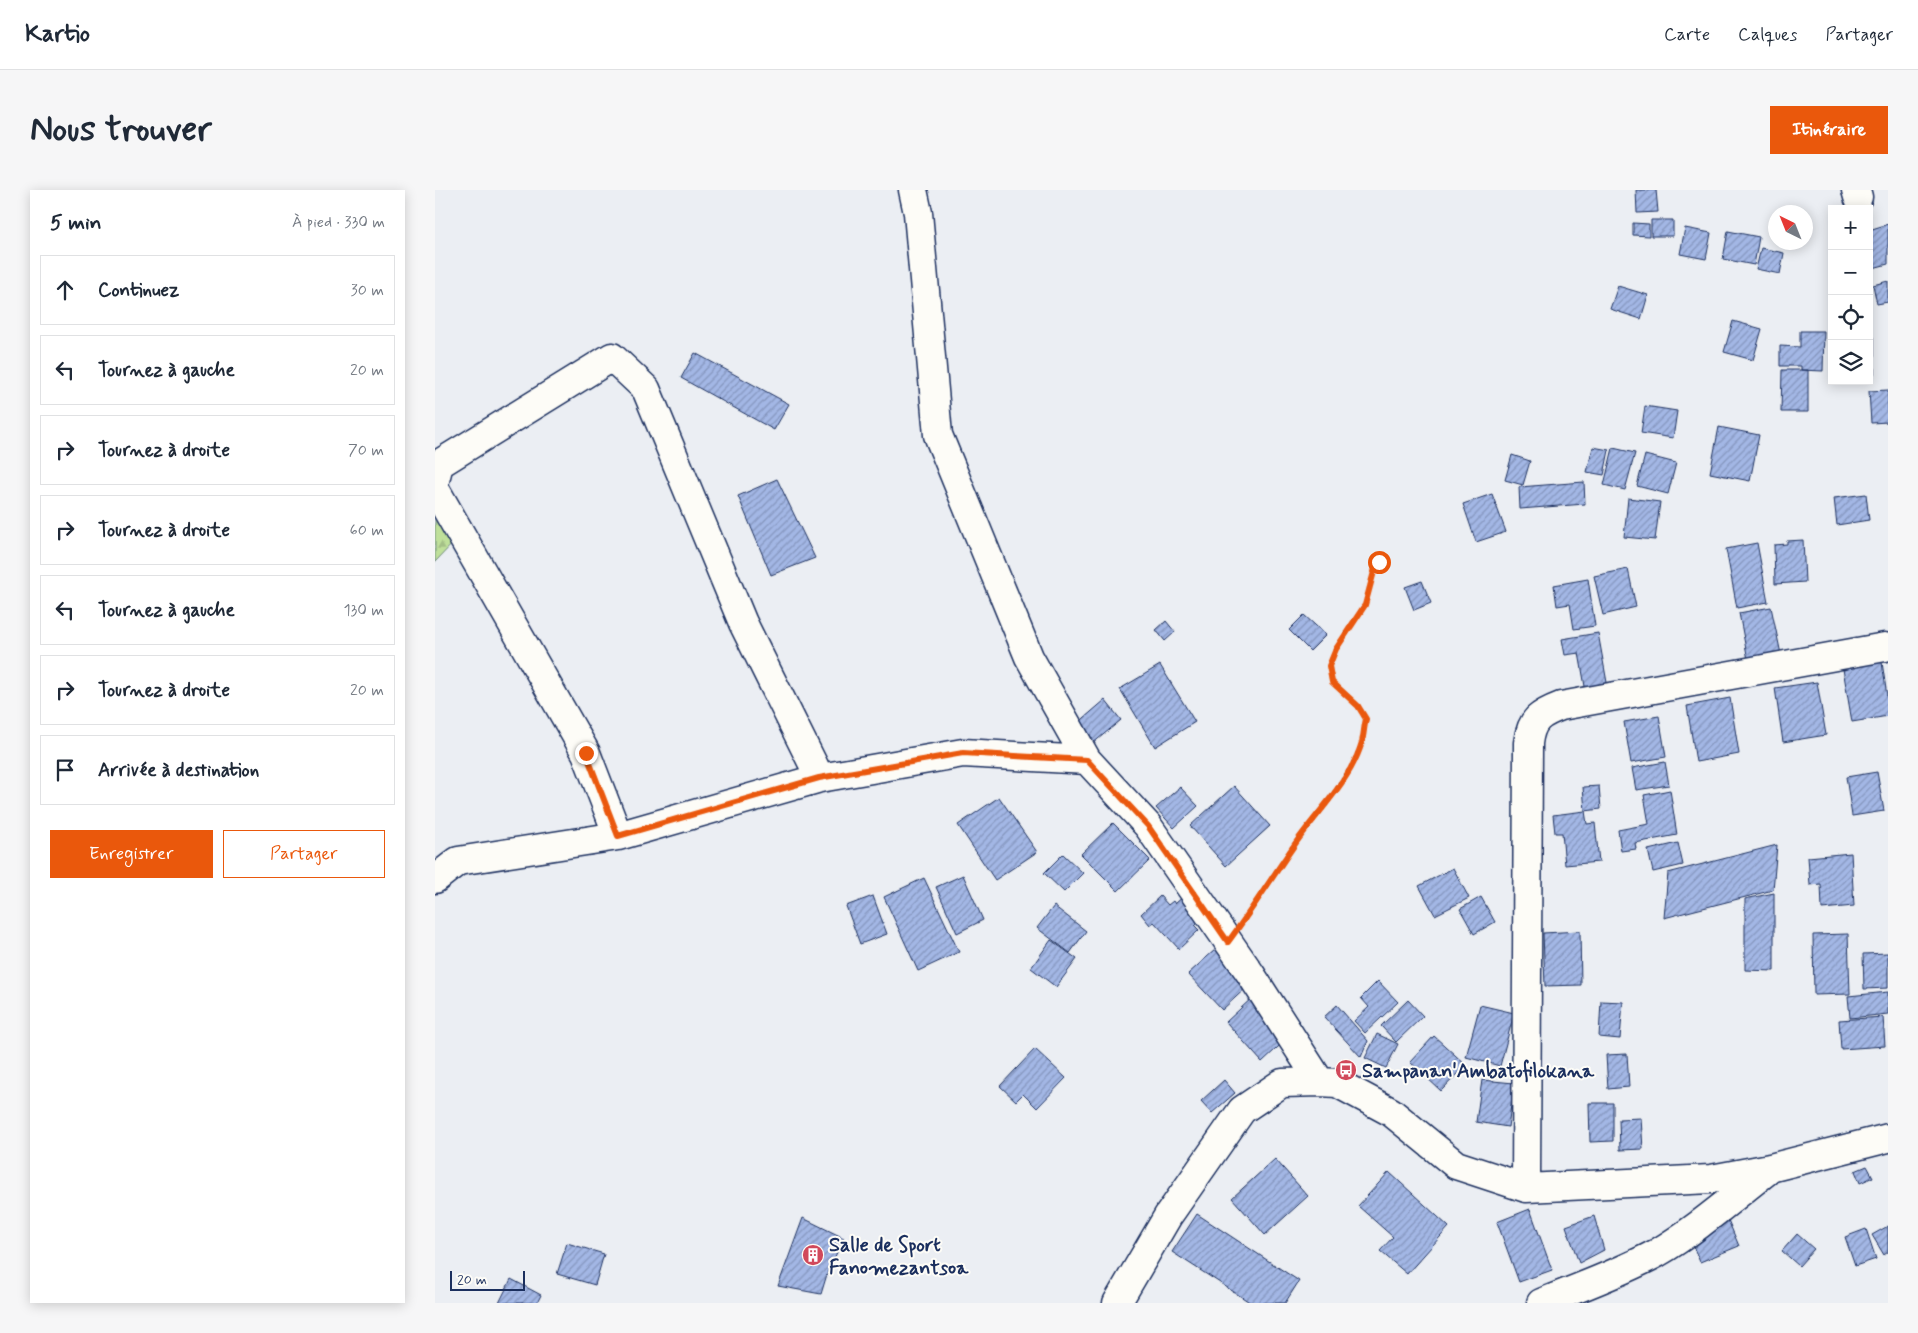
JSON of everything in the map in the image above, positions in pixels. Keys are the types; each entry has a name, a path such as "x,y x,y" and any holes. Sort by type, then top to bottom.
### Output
{"street":[{"path":"913,190 918,213 938,435 1029,657 1087,760 1148,826 1321,1082"},
{"path":"435,480 439,464 612,357 647,390 743,622 819,778"},
{"path":"435,489 586,753 618,836"},
{"path":"1526,1188 1528,742 1530,730 1536,719 1546,712 1561,706 1885,647"},
{"path":"435,879 446,862 618,836 819,778 963,753 1087,760"},
{"path":"1117,1303 1168,1216 1242,1110 1282,1083 1321,1082 1337,1084 1391,1112 1456,1165 1526,1188 1711,1180 1770,1168 1888,1138"},
{"path":"1541,1303 1657,1253 1703,1222 1770,1168"}],"path":[{"path":"1228,942 1261,897 1293,846 1353,765 1361,743 1366,719 1358,706 1332,682 1329,666 1336,649 1365,605 1375,568 1379,562"}],"green space":[{"path":"435,496 455,541 435,562"}],"building":[{"path":"1636,190 1656,190 1658,212 1637,213"},
{"path":"1651,220 1673,220 1673,236 1651,236"},
{"path":"1633,223 1649,224 1649,236 1633,235"},
{"path":"1888,224 1888,264 1873,268 1873,250 1873,229"},
{"path":"1685,228 1711,233 1706,259 1680,254"},
{"path":"1728,231 1759,237 1754,265 1723,259"},
{"path":"1761,248 1784,253 1780,274 1756,269"},
{"path":"1888,281 1888,302 1877,304 1873,285"},
{"path":"1618,286 1648,295 1641,319 1610,309"},
{"path":"1733,321 1762,329 1753,360 1724,352"},
{"path":"1800,331 1824,331 1823,371 1801,370 1801,366 1780,366 1780,346 1800,347"},
{"path":"1873,337 1874,337 1873,374"},
{"path":"695,353 789,404 774,430 681,378"},
{"path":"1782,370 1808,370 1808,412 1781,412"},
{"path":"1888,390 1888,422 1871,423 1869,391"},
{"path":"1645,406 1677,411 1673,438 1641,433"},
{"path":"1719,427 1759,435 1750,481 1710,473"},
{"path":"1593,447 1609,450 1604,475 1587,472"},
{"path":"1613,448 1635,453 1625,490 1604,485"},
{"path":"1512,455 1530,461 1523,485 1505,480"},
{"path":"1645,455 1676,463 1668,494 1637,486"},
{"path":"777,479 815,558 771,575 738,496"},
{"path":"1584,482 1585,504 1520,509 1519,487"},
{"path":"1492,494 1506,532 1476,542 1463,504"},
{"path":"1866,494 1869,520 1837,525 1834,498"},
{"path":"1628,498 1660,502 1655,540 1624,537"},
{"path":"1803,540 1805,582 1775,584 1774,545 1787,544 1787,541"},
{"path":"1757,543 1768,602 1737,608 1726,549"},
{"path":"1628,569 1636,607 1603,615 1594,576"},
{"path":"1588,579 1595,626 1574,629 1570,604 1557,606 1554,585"},
{"path":"1422,581 1431,603 1414,610 1405,587"},
{"path":"1771,607 1782,659 1749,665 1739,613"},
{"path":"1304,615 1326,635 1310,651 1289,630"},
{"path":"1166,621 1175,632 1165,641 1156,630"},
{"path":"1598,633 1608,688 1586,692 1579,653 1565,655 1562,639"},
{"path":"1882,662 1888,716 1852,722 1843,669"},
{"path":"1160,665 1195,722 1155,747 1120,689"},
{"path":"1817,682 1826,735 1783,742 1775,688"},
{"path":"1730,698 1739,754 1696,762 1687,706"},
{"path":"1105,700 1121,720 1092,744 1077,724"},
{"path":"1659,716 1666,757 1631,763 1624,722"},
{"path":"1665,762 1669,785 1636,790 1632,768"},
{"path":"1877,772 1884,811 1852,816 1846,777"},
{"path":"1234,786 1270,826 1226,866 1190,826"},
{"path":"1599,786 1601,809 1585,811 1583,787"},
{"path":"1180,787 1198,806 1174,828 1156,808"},
{"path":"1670,790 1677,835 1635,843 1636,849 1621,851 1618,830 1649,824 1644,795"},
{"path":"999,797 1037,852 995,880 958,825"},
{"path":"1585,811 1587,824 1595,823 1599,862 1565,865 1562,833 1555,833 1553,815"},
{"path":"1113,823 1150,860 1118,891 1081,854"},
{"path":"1678,843 1683,865 1653,872 1648,850"},
{"path":"1777,845 1773,890 1664,918 1668,873"},
{"path":"1851,853 1854,906 1822,909 1821,884 1810,885 1808,857"},
{"path":"1063,854 1083,873 1064,892 1044,873"},
{"path":"1453,868 1469,898 1435,915 1419,886"},
{"path":"963,875 983,920 957,933 936,887"},
{"path":"924,878 959,952 918,971 884,897"},
{"path":"1188,892 1208,914 1195,926 1199,930 1179,949 1154,922 1150,925 1141,914 1160,896 1168,905 1173,901 1175,904"},
{"path":"1774,893 1774,971 1745,970 1745,899"},
{"path":"873,896 887,934 860,944 846,906"},
{"path":"1481,897 1495,922 1474,934 1460,909"},
{"path":"1054,906 1086,931 1070,953 1037,928"},
{"path":"1580,931 1581,985 1545,986 1543,933"},
{"path":"1848,934 1850,994 1814,995 1813,935"},
{"path":"1051,940 1077,959 1056,987 1031,968"},
{"path":"1216,949 1249,985 1222,1010 1188,974"},
{"path":"1888,953 1888,988 1864,989 1863,954"},
{"path":"1378,981 1398,1002 1365,1033 1354,1021 1369,1007 1361,998"},
{"path":"1888,992 1888,1014 1850,1018 1848,996"},
{"path":"1254,996 1290,1036 1262,1062 1226,1022"},
{"path":"1408,1000 1423,1016 1396,1042 1381,1026"},
{"path":"1601,1001 1623,1002 1620,1039 1599,1037"},
{"path":"1337,1005 1368,1041 1361,1057 1324,1017"},
{"path":"1480,1005 1514,1013 1500,1066 1466,1057"},
{"path":"1883,1017 1885,1046 1841,1049 1839,1020"},
{"path":"1377,1034 1398,1044 1386,1068 1365,1058"},
{"path":"1434,1036 1466,1065 1441,1091 1410,1062"},
{"path":"1035,1049 1066,1078 1037,1108 1023,1094 1016,1101 1000,1086"},
{"path":"1627,1054 1629,1087 1608,1089 1606,1055"},
{"path":"1224,1080 1235,1093 1212,1113 1201,1101"},
{"path":"1482,1080 1514,1083 1508,1127 1476,1122"},
{"path":"1589,1103 1613,1103 1613,1141 1590,1142"},
{"path":"1641,1118 1643,1149 1620,1150 1619,1119"},
{"path":"1275,1159 1308,1196 1265,1235 1232,1198"},
{"path":"1867,1166 1873,1177 1860,1183 1855,1171"},
{"path":"1389,1172 1449,1227 1407,1274 1380,1251 1393,1237 1358,1206"},
{"path":"1530,1209 1552,1270 1519,1282 1497,1222"},
{"path":"1197,1214 1299,1281 1285,1303 1251,1303 1172,1252"},
{"path":"1594,1216 1604,1250 1579,1263 1566,1226"},
{"name":"Salle de Sport Fanomezantsoa","path":"803,1218 844,1238 828,1271 821,1294 778,1286"},
{"path":"1728,1220 1739,1246 1700,1262 1689,1237"},
{"path":"1888,1226 1888,1252 1884,1255 1872,1235"},
{"path":"1866,1229 1876,1259 1855,1266 1845,1237"},
{"path":"1797,1234 1814,1249 1799,1266 1782,1251"},
{"path":"567,1243 604,1254 595,1285 557,1274"},
{"path":"511,1279 541,1295 537,1303 499,1303"}],"place":[{"name":"Sampanan'Ambatofilokana","path":"1346,1070"},
{"name":"Salle de Sport Fanomezantsoa","path":"813,1255"}],"route":[{"path":"586,753 618,836 819,778 963,753 1087,760 1148,826 1228,942 1261,897 1293,846 1328,802 1353,765 1361,743 1366,719 1358,706 1332,682 1329,666 1336,649 1365,605 1375,568 1379,562"}]}
